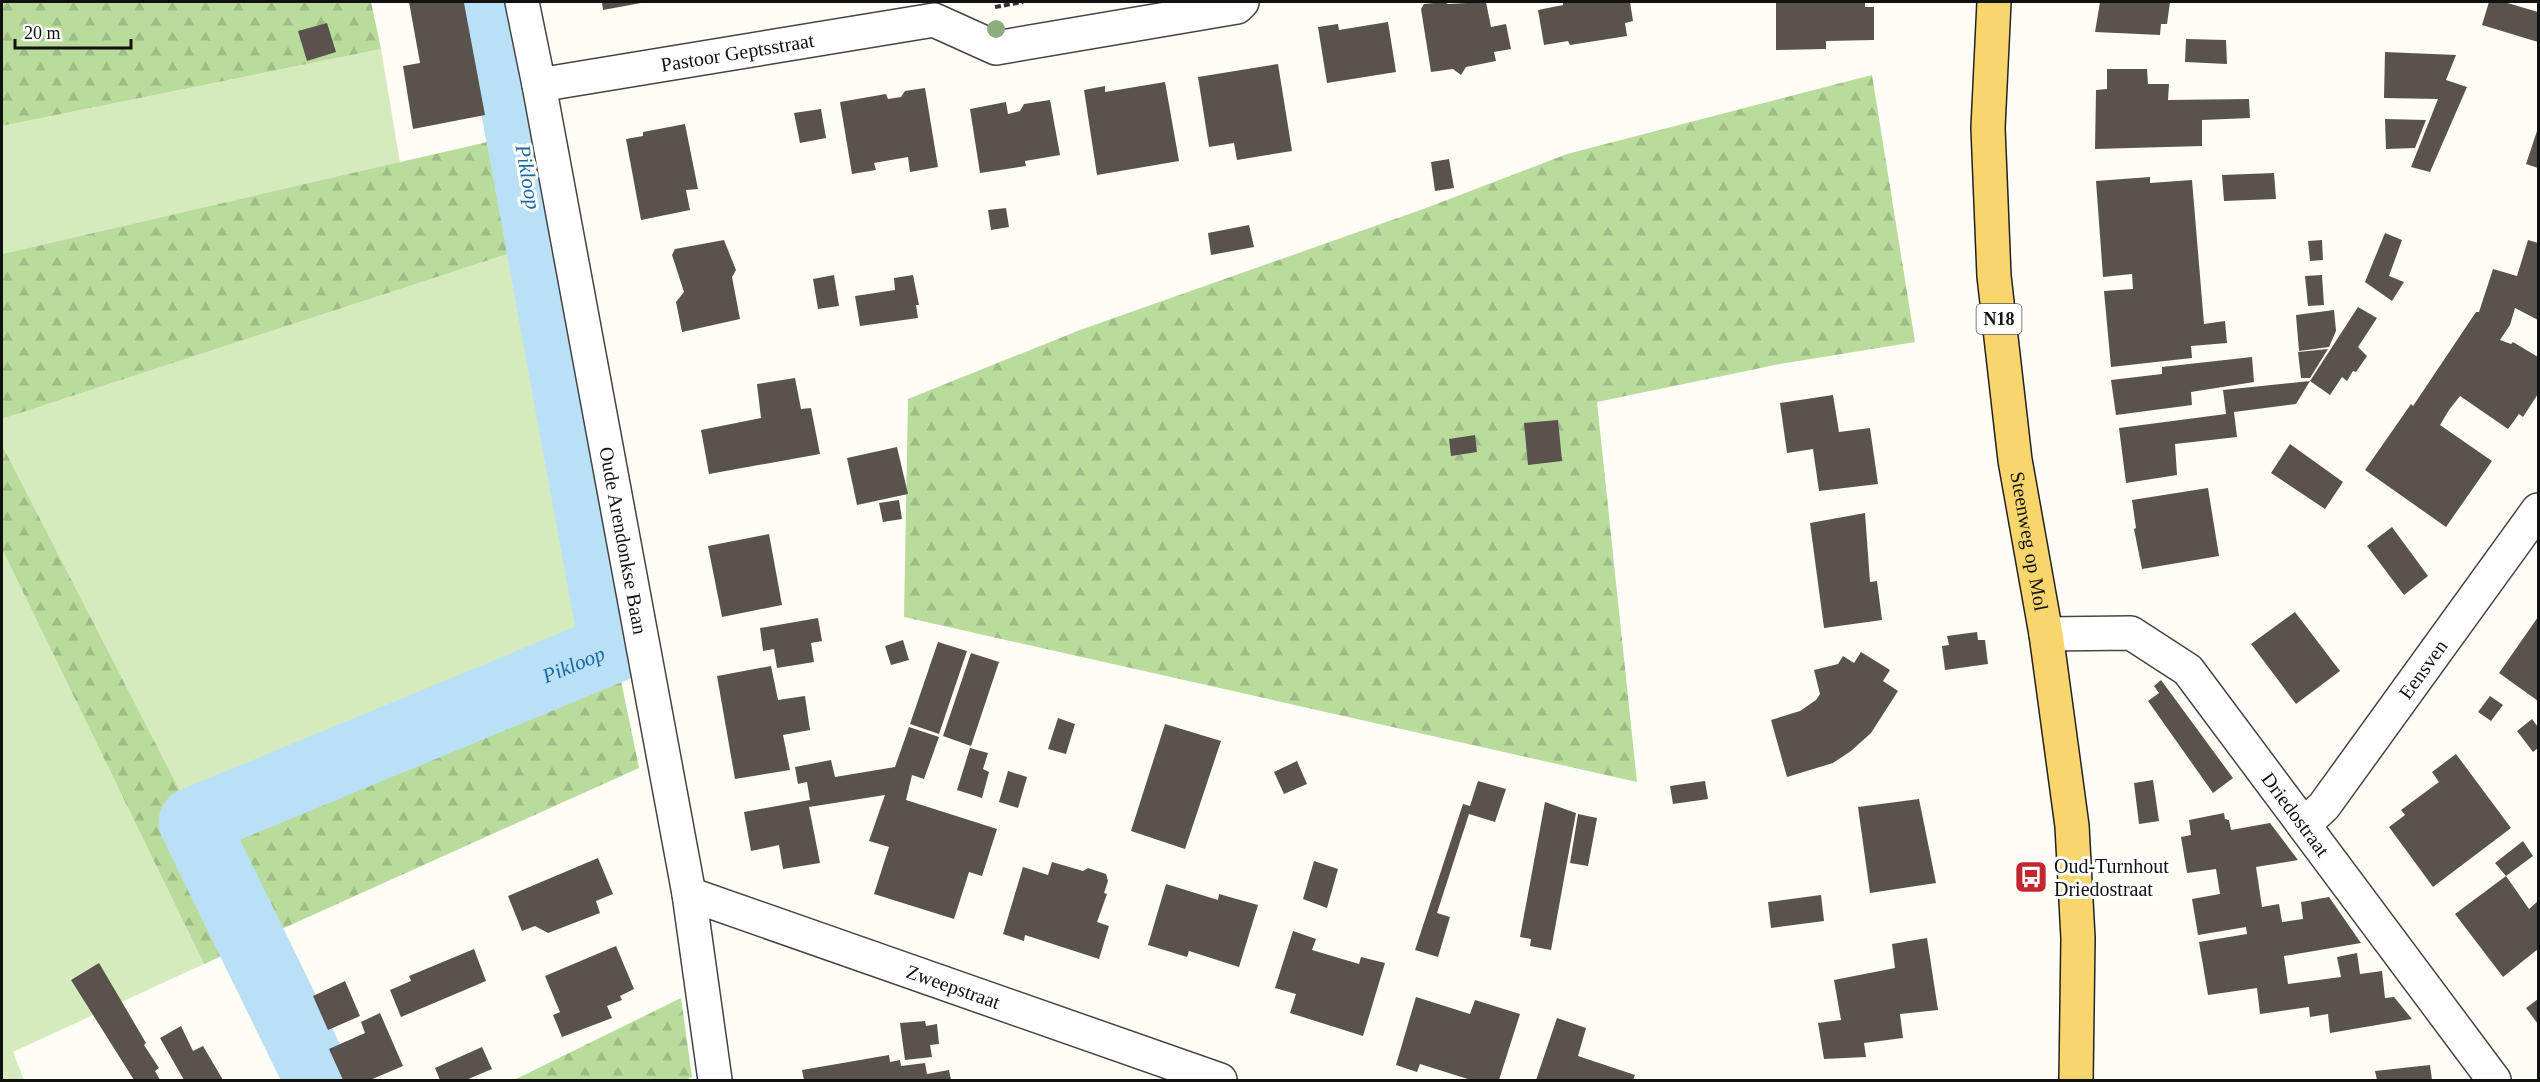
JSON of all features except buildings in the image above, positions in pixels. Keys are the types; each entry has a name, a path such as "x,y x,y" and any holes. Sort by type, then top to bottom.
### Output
{"main road":[{"name":"Steenweg op Mol","path":"1994,2 1988,128 1994,276 2015,460 2046,634 2072,826 2078,938 2076,1080"}],"street":[{"name":"Oude Arendonkse Baan","path":"522,2 540,86 688,894 716,1080"},
{"name":"Pastoor Geptsstraat","path":"540,86 943,11 996,48 1237,7 1242,2"},
{"name":"Eensven","path":"2305,824 2324,806 2538,510"},
{"name":"Driedostraat","path":"2046,634 2131,633 2188,670 2494,1080"},
{"name":"Zweepstraat","path":"688,894 1158,1061 1220,1080"}],"green space":[{"path":"2,2 371,2 381,49 2,126"},
{"path":"381,49 400,163 2,254 2,126"},
{"path":"1872,75 1915,342 1780,364 1597,402 1637,782 904,617 908,399 1080,330 1426,208 1567,154"},
{"path":"509,137 529,247 2,419 2,254"},
{"path":"529,247 594,625 186,804 2,445 2,419"},
{"path":"2,445 186,803 594,625 619,671 639,768 204,964 2,549"},
{"path":"2,549 204,964 13,1052 24,1080 2,1080"},
{"path":"681,998 692,1077 685,1080 514,1080"}],"waterway":[{"name":"Pikloop","path":"319,1080 193,822 614,648 496,2"}],"place":[{"name":"Oud-Turnhout Driedostraat","path":"2031,877"}]}
